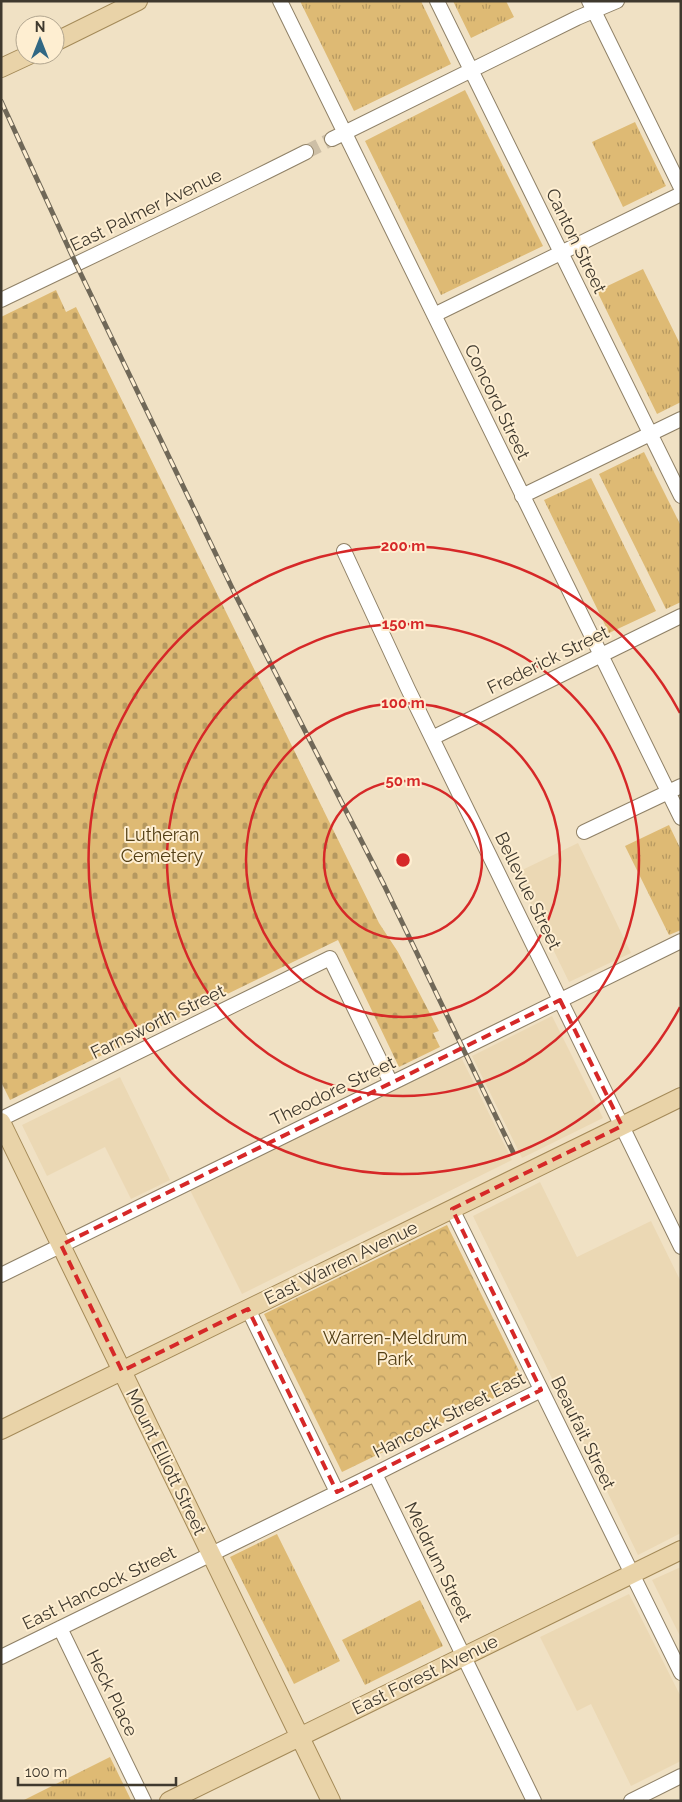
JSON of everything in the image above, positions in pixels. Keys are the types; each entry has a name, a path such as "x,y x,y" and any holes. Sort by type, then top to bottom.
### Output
{"main road":[{"path":"65,37 138,1"},
{"path":"1,68 15,61"},
{"name":"East Warren Avenue","path":"1,1430 681,1097"},
{"name":"Mount Elliott Street","path":"1,1120 331,1801"},
{"name":"East Forest Avenue","path":"169,1801 681,1550"}],"street":[{"name":"Concord Street","path":"280,1 339,136 434,315 681,818"},
{"name":"Canton Street","path":"437,1 681,496"},
{"path":"339,136 472,71 592,6 617,1"},
{"path":"592,6 681,188"},
{"name":"East Palmer Avenue","path":"1,300 131,237 180,216 306,152"},
{"path":"434,315 681,194"},
{"path":"522,496 681,419"},
{"name":"Bellevue Street","path":"344,551 432,738 681,1247"},
{"name":"Frederick Street","path":"432,738 681,616"},
{"path":"584,832 681,786"},
{"name":"Theodore Street","path":"1,1274 681,941"},
{"name":"Farnsworth Street","path":"1,1120 330,958 391,1083"},
{"name":"Beaufait Street","path":"452,1209 681,1674"},
{"path":"248,1309 337,1492"},
{"name":"Hancock Street East","path":"375,1474 541,1390"},
{"name":"East Hancock Street","path":"1,1657 375,1474"},
{"name":"Meldrum Street","path":"375,1474 534,1801"},
{"name":"Heck Place","path":"60,1628 144,1801"},
{"path":"631,1801 681,1776"}],"highlighted area":[{"path":"560,1000 622,1126 452,1209 541,1390 337,1492 248,1309 122,1371 61,1245"}],"shaded area":[{"path":"578,843 631,953 569,982 516,873"},
{"path":"552,1016 603,1118 522,1158 472,1056"},
{"path":"461,1057 512,1160 242,1294 190,1190"},
{"path":"120,1077 170,1180 131,1199 105,1147 47,1176 22,1125"},
{"path":"540,1182 577,1257 651,1221 681,1282 681,1533 638,1555 473,1216"},
{"path":"681,1567 681,1638 652,1580"},
{"path":"629,1594 681,1697 681,1761 631,1786 591,1704 577,1711 540,1637"}],"green space":[{"path":"300,1 421,1 451,64 354,111"},
{"path":"453,1 506,1 514,17 471,38"},
{"path":"465,90 543,246 441,295 365,141"},
{"path":"635,122 666,186 623,207 592,142"},
{"path":"643,269 681,346 681,402 657,414 597,291"},
{"name":"Lutheran Cemetery","path":"56,290 66,312 76,307 379,923 398,952 439,1031 433,1033 440,1047 399,1067 338,940 10,1100 1,1082 1,317"},
{"path":"644,452 681,526 681,602 666,609 599,474"},
{"path":"591,478 656,611 609,633 544,500"},
{"path":"669,825 681,850 681,930 669,935 625,846"},
{"name":"Warren-Meldrum Park","path":"447,1225 525,1383 342,1472 264,1314"},
{"path":"277,1534 340,1661 294,1684 230,1557"},
{"path":"420,1600 443,1646 365,1685 342,1640"},
{"path":"110,1757 131,1800 22,1801"}],"tunnel":[{"path":"306,152 332,139"}],"railway":[{"path":"1,101 76,264 236,596 384,885 513,1152"}]}
